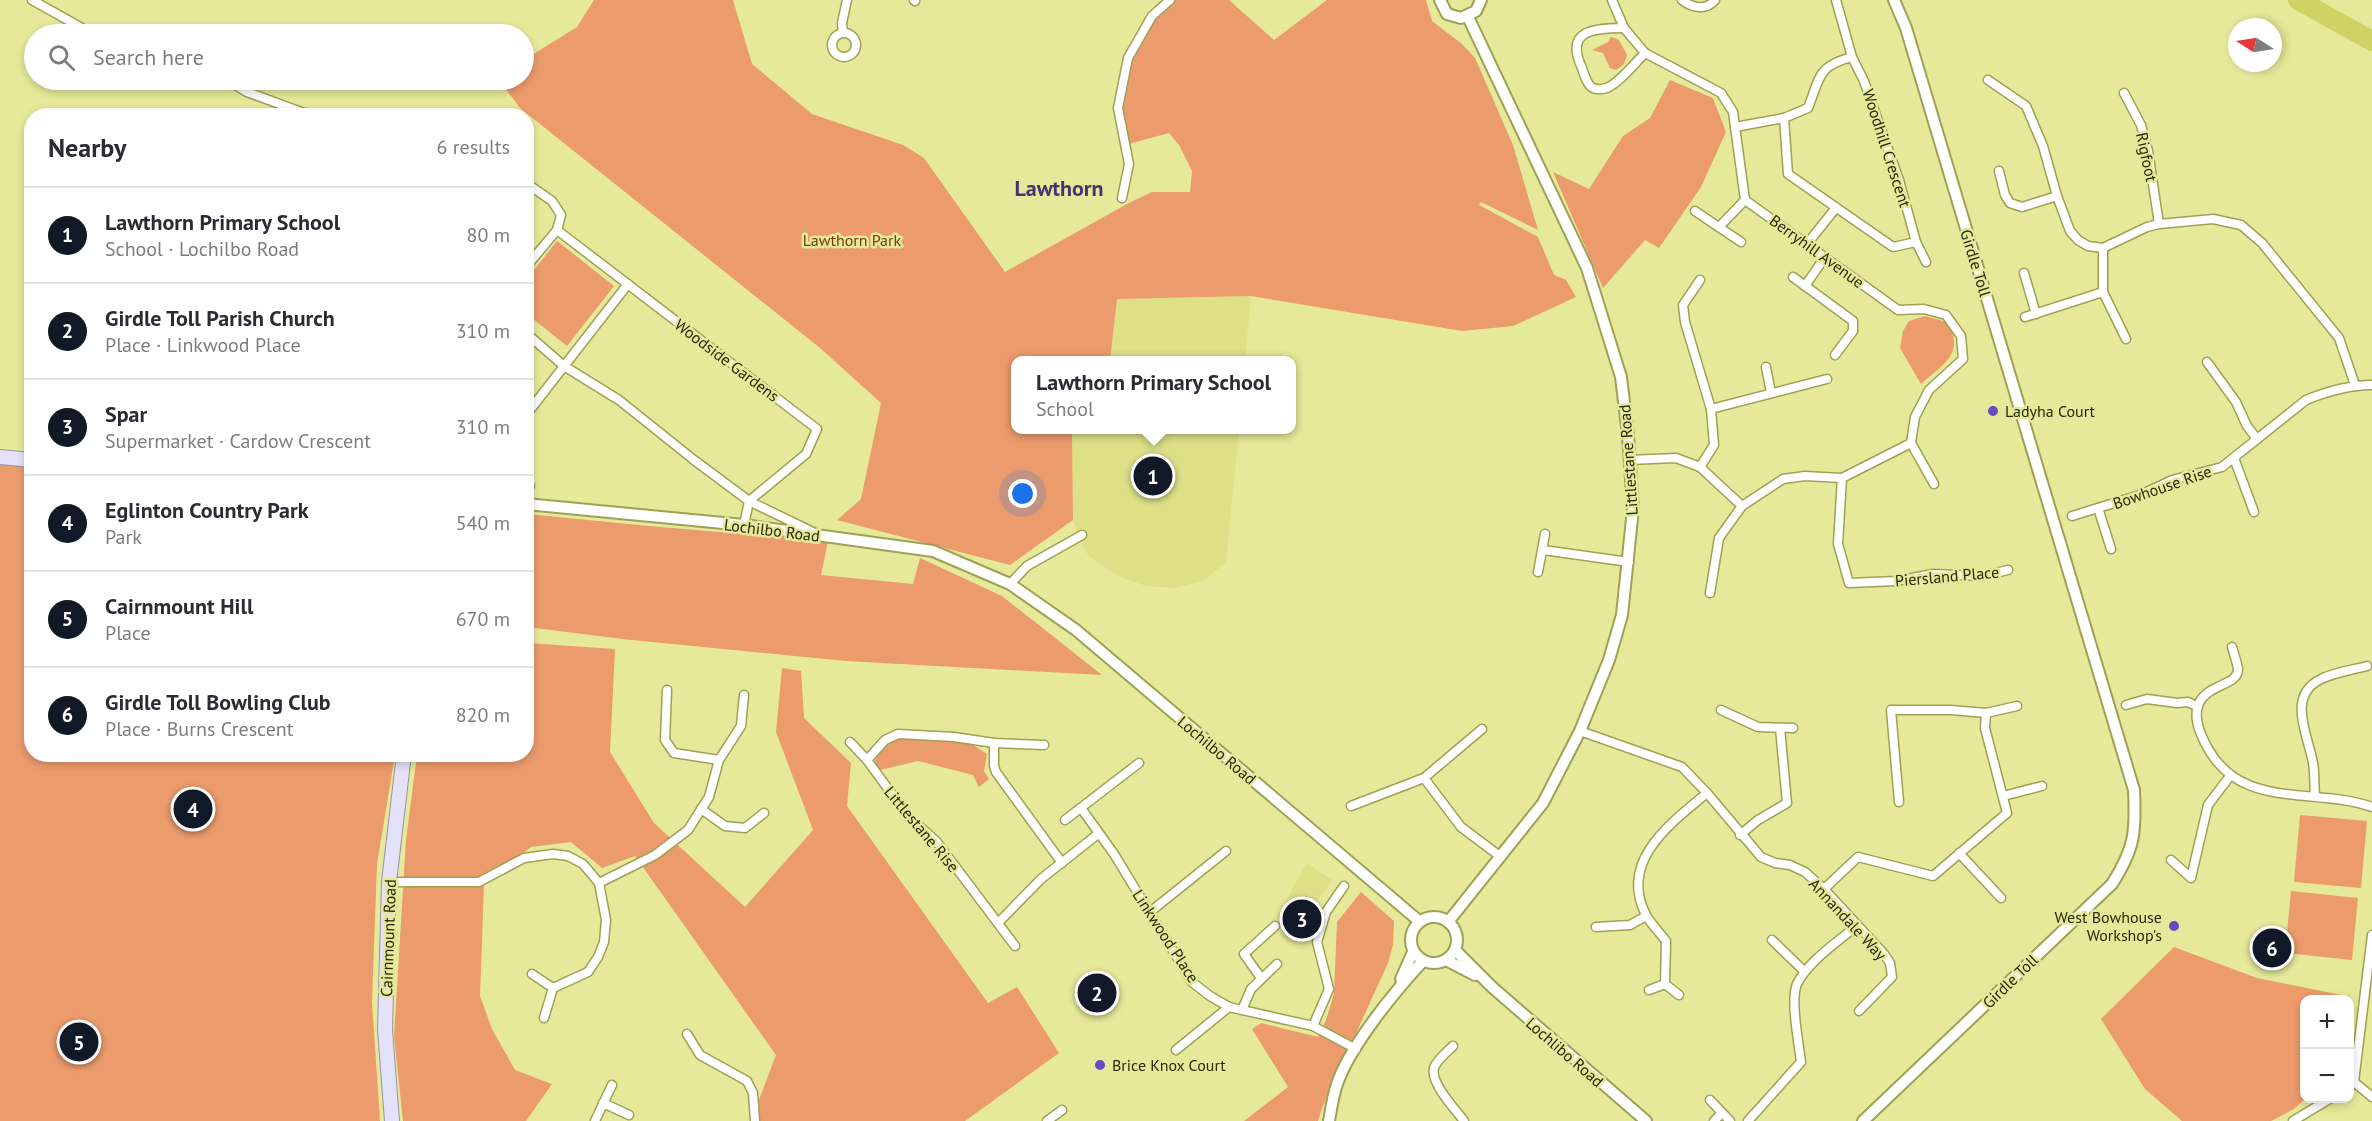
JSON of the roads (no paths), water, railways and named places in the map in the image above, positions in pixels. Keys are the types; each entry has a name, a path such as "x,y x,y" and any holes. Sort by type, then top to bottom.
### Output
{"main road":[{"path":"0,457 24,459"},
{"name":"Cairnmount Road","path":"392,1121 385,1030 390,882 403,762"}],"street":[{"path":"32,0 75,24"},
{"path":"843,33 842,23 847,0"},
{"path":"1122,198 1129,164 1118,108 1128,58 1152,16 1170,0"},
{"path":"1440,0 1447,14 1461,18 1468,17 1476,11 1481,0"},
{"path":"1612,0 1624,28 1645,53 1720,93 1734,112 1745,200 1719,227"},
{"path":"1682,0 1689,6 1703,7 1710,6 1715,0"},
{"name":"Woodhill Crescent","path":"1836,0 1852,57 1864,81 1899,180 1916,242 1926,262"},
{"name":"Girdle Toll","path":"1863,1121 2112,884 2126,862 2132,846 2135,826 2134,790 1906,28 1894,0"},
{"name":"Littlestane Road","path":"1448,921 1543,803 1580,731 1609,660 1622,615 1633,509 1621,377 1587,268 1468,17"},
{"path":"1624,28 1599,29 1579,38 1575,46 1575,54 1593,88 1608,87 1645,53"},
{"path":"1735,127 1784,118 1808,108 1826,66 1852,57"},
{"path":"1988,80 2026,106 2043,146 2070,231 2078,240 2088,246 2103,248 2147,227 2159,224 2213,219 2241,225 2262,243 2339,339 2355,385"},
{"path":"244,90 290,108"},
{"name":"Rigfoot","path":"2124,93 2141,126 2148,150 2159,224"},
{"path":"1784,118 1788,174 1835,209 1893,247 1916,242"},
{"path":"1999,171 2010,203 2022,207 2057,196"},
{"path":"534,189 552,201 561,214 557,230 534,257"},
{"name":"Berryhill Avenue","path":"1745,200 1898,310 1924,309 1946,315 1961,336 1963,359 1929,390 1915,417 1911,443"},
{"path":"1807,244 1835,209"},
{"path":"1695,211 1741,242"},
{"name":"Woodside Gardens","path":"557,230 817,429 806,454 749,501"},
{"path":"2103,248 2103,292 2126,339"},
{"path":"1805,286 1825,257"},
{"path":"2024,273 2036,314"},
{"path":"1792,277 1853,321 1853,330 1835,355"},
{"path":"1700,280 1683,305 1685,321 1711,409 1714,445 1700,467"},
{"path":"534,405 628,284"},
{"path":"2025,317 2103,292"},
{"path":"534,340 564,366 619,400 749,501 821,536"},
{"path":"2207,362 2230,392 2257,439"},
{"path":"1766,367 1771,393"},
{"path":"1711,409 1827,379"},
{"name":"Bowhouse Rise","path":"2072,516 2140,495 2172,480 2222,467 2306,400 2322,393 2355,385 2372,385"},
{"path":"1710,593 1719,538 1742,506 1783,479 1805,476 1842,478 1911,443 1934,484"},
{"path":"1629,460 1676,458 1700,467 1742,506"},
{"path":"2234,458 2254,512"},
{"name":"Piersland Place","path":"1842,478 1838,544 1849,583 1896,581 1933,574 1982,576 2008,570"},
{"path":"744,525 749,501"},
{"name":"Lochilbo Road","path":"534,505 744,525 933,551 1010,584 1076,630 1419,921"},
{"path":"2098,508 2111,549"},
{"path":"1538,572 1545,534"},
{"path":"1010,584 1027,566 1082,536"},
{"path":"1543,550 1629,562"},
{"path":"2232,647 2238,669 2236,676 2232,682 2210,690 2198,707 2197,720 2200,734 2212,754 2230,776 2246,786 2263,791 2344,799 2372,807"},
{"path":"2315,796 2314,765 2301,713 2302,699 2309,688 2321,679 2367,666"},
{"path":"668,690 665,740 674,753 719,760"},
{"path":"599,883 655,855 688,830 709,797 719,760 741,726 744,695"},
{"path":"2126,705 2147,699 2177,703 2188,702 2198,707"},
{"path":"1899,802 1891,710 1986,712 2017,706"},
{"path":"1721,710 1758,727 1793,728"},
{"path":"1824,889 1858,857 1933,876 2007,813 1984,728 1986,712"},
{"path":"1740,835 1758,820 1786,803 1780,728"},
{"path":"1351,806 1424,778 1482,729"},
{"name":"Annandale Way","path":"1580,731 1682,767 1761,857 1805,872 1824,889 1884,954 1892,970 1892,977 1859,1011"},
{"path":"867,760 885,740 898,734 1044,745"},
{"name":"Littlestane Rise","path":"850,742 867,760 908,816 936,841 1015,946"},
{"path":"994,743 996,772 1062,863"},
{"path":"1065,820 1138,763"},
{"path":"2171,860 2191,878 2208,805 2230,776"},
{"path":"1424,778 1461,827 1501,857"},
{"path":"2002,796 2042,786"},
{"path":"1665,984 1666,940 1646,916 1639,898 1641,868 1650,847 1664,828 1707,793"},
{"name":"Linkwood Place","path":"1081,808 1114,854 1192,982 1229,1007 1313,1026 1356,1049"},
{"path":"701,809 725,826 745,828 764,813"},
{"path":"998,923 1023,900 1041,879 1098,834"},
{"path":"1150,912 1226,851"},
{"path":"390,882 479,882 524,858 553,854 568,856 583,864 599,883 606,921 602,950 588,972 553,988 544,1018"},
{"path":"1959,854 2001,898"},
{"path":"1313,1026 1329,988 1317,942 1326,912 1344,886"},
{"path":"1596,927 1630,925 1646,916"},
{"path":"1435,917 1448,921 1455,931 1457,939 1455,950 1446,960 1438,963 1423,961 1413,952 1410,944 1411,932 1419,921 1435,917"},
{"path":"1261,978 1244,954 1275,926"},
{"path":"1748,1121 1801,1062 1795,1000 1796,985 1804,971 1856,926"},
{"path":"2354,1068 2372,935"},
{"path":"1772,940 1804,971"},
{"path":"1455,950 1486,981"},
{"path":"1398,987 1413,952"},
{"path":"1446,960 1486,981"},
{"path":"1329,1121 1337,1084 1356,1049 1398,987 1423,961"},
{"path":"1242,1010 1251,988 1277,964"},
{"path":"532,974 553,988"},
{"name":"Lochlibo Road","path":"1486,981 1646,1121"},
{"path":"1649,990 1665,984"},
{"path":"1665,984 1679,995"},
{"path":"1176,1050 1229,1007"},
{"path":"687,1034 699,1054 747,1081 753,1093 755,1121"},
{"path":"1453,1046 1438,1061 1434,1068 1434,1077 1464,1121"},
{"path":"2354,1084 2372,1097"},
{"path":"595,1121 612,1085"},
{"path":"1710,1100 1730,1121"},
{"path":"603,1103 629,1115"},
{"path":"2293,1121 2323,1103"},
{"path":"1047,1121 1062,1110"},
{"path":"1714,1121 1722,1113"}],"waterway":[{"path":"2298,0 2372,41"}],"place":[{"name":"Ladyha Court","path":"1993,411"},
{"name":"Lawthorn Primary School","path":"1153,476"},
{"name":"Eglinton Country Park","path":"193,809"},
{"name":"Spar","path":"1302,919"},
{"name":"West Bowhouse Workshop's","path":"2174,926"},
{"name":"Girdle Toll Bowling Club","path":"2272,948"},
{"name":"Girdle Toll Parish Church","path":"1097,993"},
{"name":"Cairnmount Hill","path":"79,1042"},
{"name":"Brice Knox Court","path":"1100,1065"}],"district":[{"name":"Lawthorn","path":"1059,188"}],"park label":[{"name":"Lawthorn Park","path":"852,240"}]}
